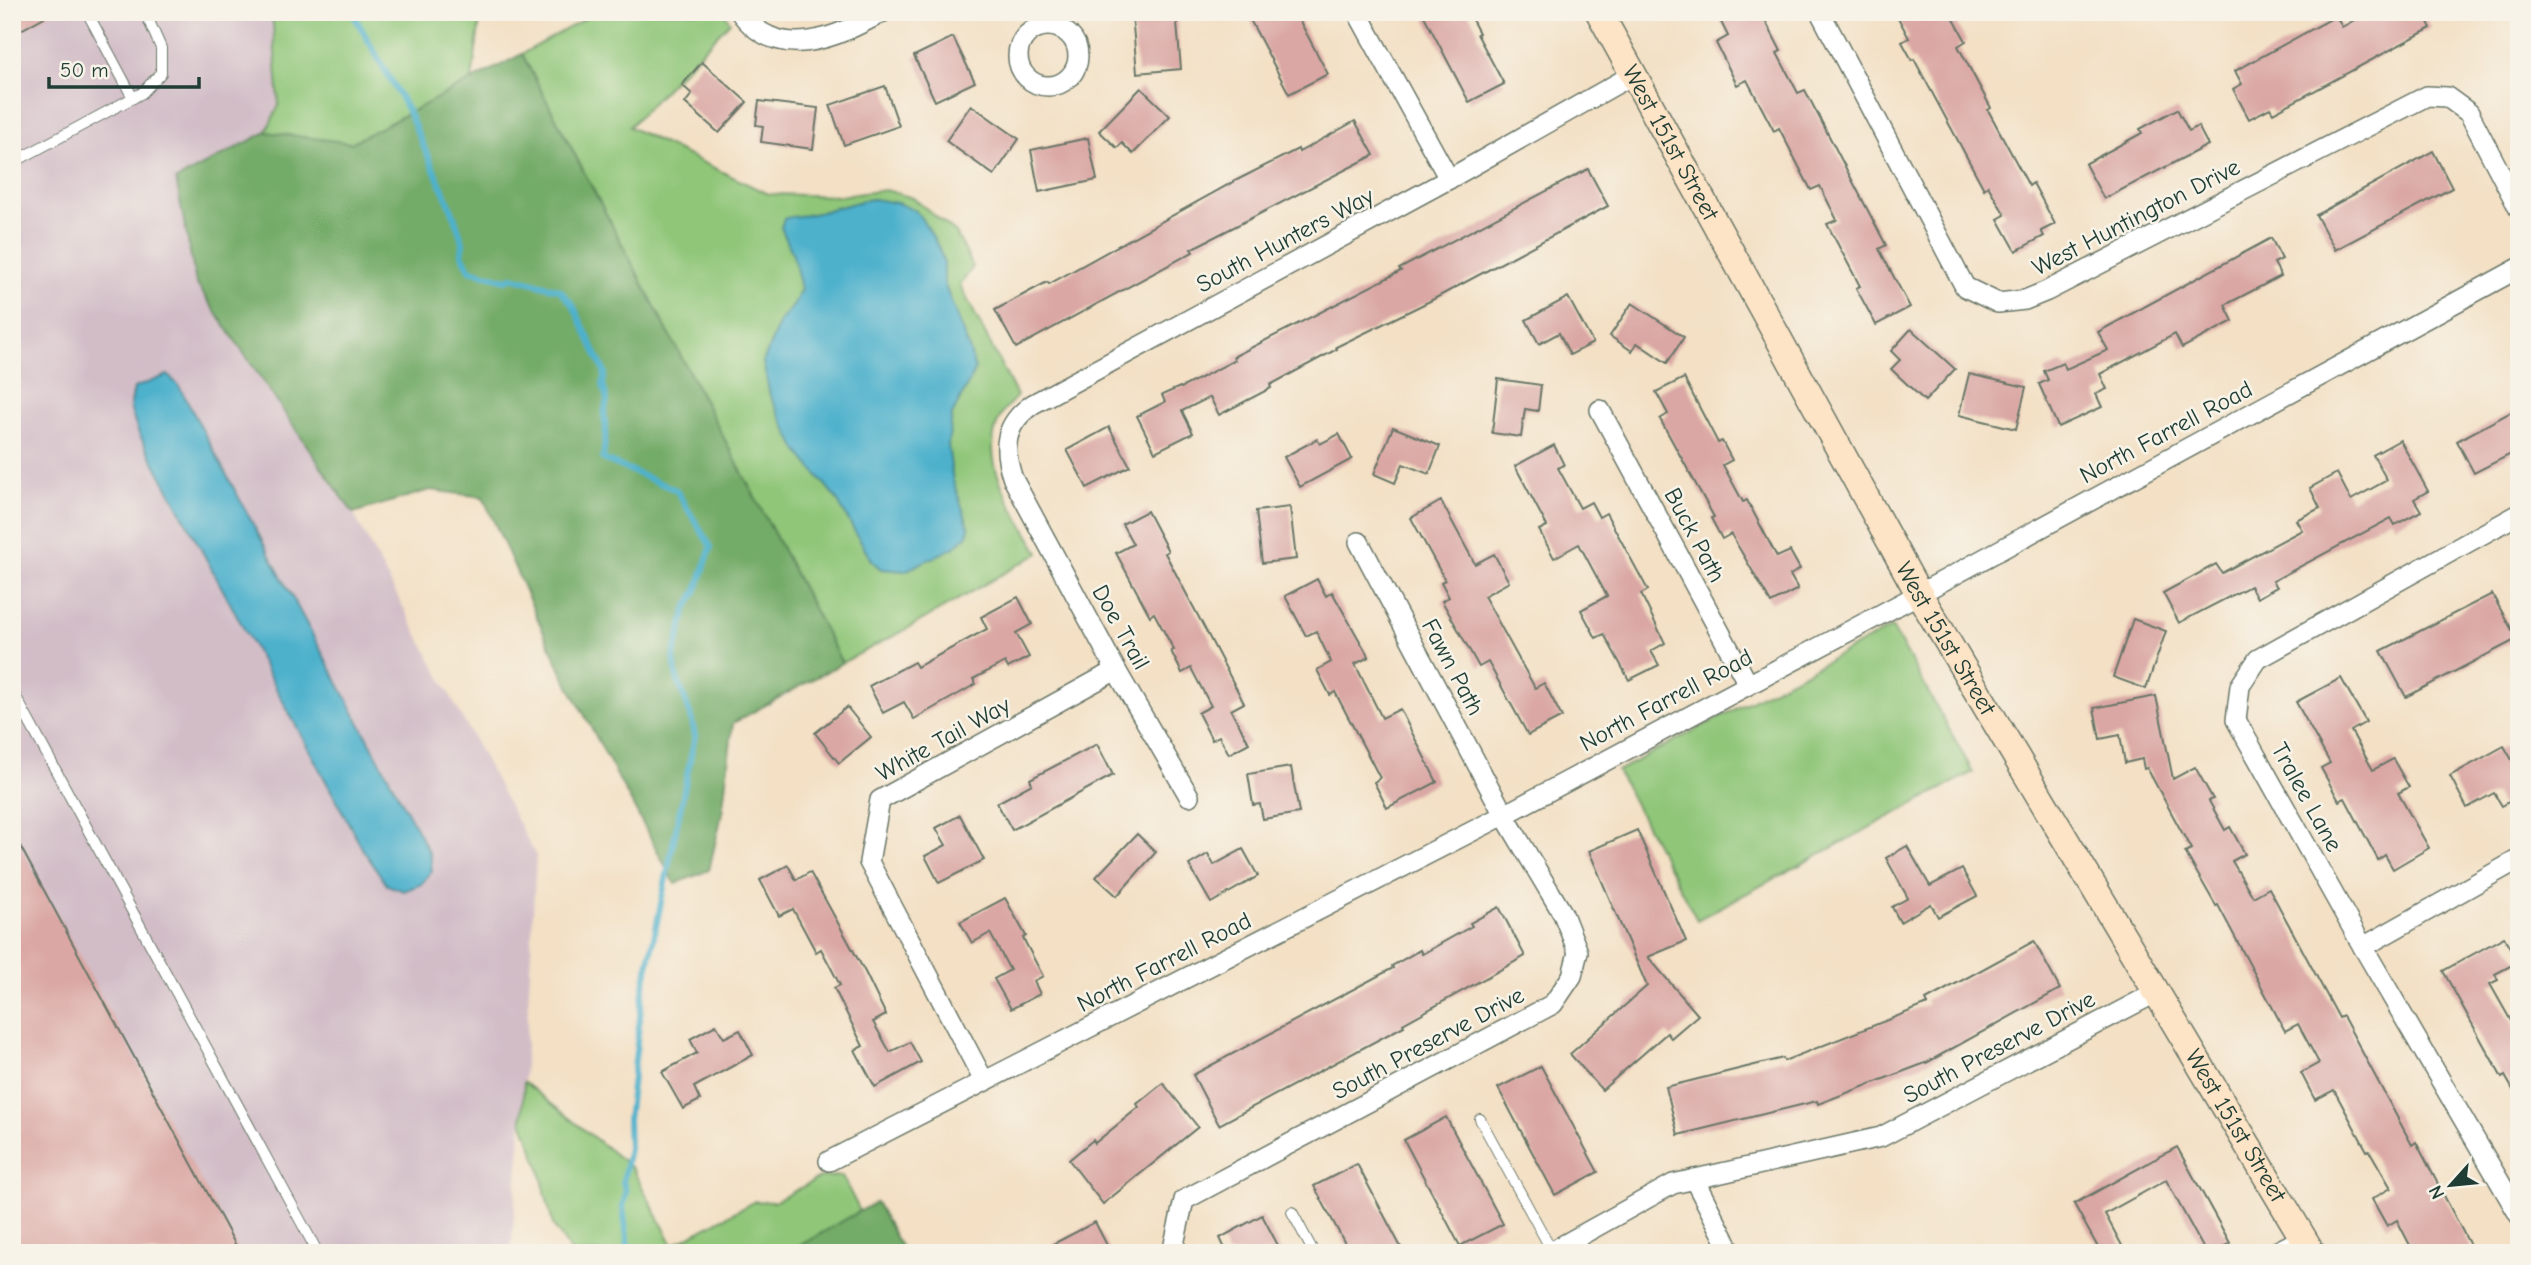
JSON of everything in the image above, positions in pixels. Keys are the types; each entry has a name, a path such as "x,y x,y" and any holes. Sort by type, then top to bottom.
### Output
{"street":[{"path":"740,12 747,22 767,36 800,43 834,37 883,12"},
{"path":"1357,12 1449,180"},
{"name":"West 151st Street","path":"1599,12 1919,594 2308,1245"},
{"name":"West Huntington Drive","path":"1820,12 1965,286 1998,303 2025,300 2047,291 2427,96 2447,97 2469,113 2519,209"},
{"name":"South Hunters Way","path":"1013,479 1006,459 1006,446 1010,432 1022,411 1449,180 1634,74"},
{"name":"North Farrell Road","path":"829,1161 1504,815 1919,594 2519,268"},
{"name":"Buck Path","path":"1600,410 1748,684"},
{"name":"Doe Trail","path":"1013,479 1116,670 1189,796"},
{"name":"Tralee Lane","path":"2519,514 2258,659 2240,686 2236,720 2363,947 2519,1215"},
{"name":"Fawn Path","path":"1359,542 1504,815"},
{"name":"White Tail Way","path":"984,1081 869,862 880,800 1116,670"},
{"name":"South Preserve Drive","path":"1172,1253 1184,1200 1553,1004 1572,976 1578,952 1563,914 1504,815"},
{"path":"2363,947 2519,859"},
{"name":"South Preserve Drive","path":"1550,1252 1673,1185 1881,1137 2157,992"},
{"path":"1693,1179 1732,1253"},
{"path":"2274,1253 2308,1245"}],"lane":[{"path":"87,12 133,98"},
{"path":"12,163 142,93 161,73 161,48 145,12"},
{"path":"12,690 318,1253"},
{"path":"1480,1119 1550,1252"},
{"path":"1292,1212 1314,1253"}],"shaded area":[{"path":"12,12 312,12 324,101 176,181 536,856 522,1120 511,1253 12,1253"}],"green space":[{"path":"272,12 481,12 472,80 351,144 266,132 279,105"},
{"path":"597,12 724,12 730,22 629,127 768,194 840,196 886,190 913,198 956,233 973,267 960,285 1017,396 1003,412 995,430 995,466 1010,503 1039,553 842,663 522,54"},
{"path":"522,54 842,663 733,723 722,814 709,870 675,884 562,673 483,497 430,490 353,513 196,283 176,180 266,132 351,143"},
{"path":"1892,627 1973,772 1697,920 1617,771"},
{"path":"524,1082 632,1168 673,1245 755,1201 774,1202 821,1177 842,1176 860,1211 787,1253 572,1253 553,1225 539,1166 522,1120"},
{"path":"876,1202 904,1253 787,1253"}],"water":[{"path":"873,199 897,203 915,210 928,228 939,248 944,264 944,283 975,370 952,415 948,445 953,481 969,527 967,536 953,548 905,571 881,569 871,560 836,498 797,450 770,396 763,362 780,321 794,305 801,289 793,255 781,227 784,219"},
{"path":"168,375 179,386 430,854 432,870 422,884 404,891 387,885 362,848 139,434 130,408 134,388"}],"building":[{"path":"12,12 53,12 12,35"},
{"path":"1176,12 1181,69 1137,73 1132,14"},
{"path":"1246,12 1295,12 1328,74 1289,94"},
{"path":"1422,12 1468,12 1504,84 1469,102"},
{"path":"1716,12 1761,12 1781,51 1777,53 1798,93 1805,90 1886,245 1879,249 1910,307 1876,325 1856,288 1860,286 1827,224 1837,220 1820,186 1811,190 1779,128 1774,131 1747,80 1737,85 1716,43 1728,36"},
{"path":"1895,12 1950,12 1966,41 1958,46 1991,108 1988,110 2029,186 2033,183 2055,224 2041,231 2044,236 2016,251 1998,219 2005,215 1988,186 1984,189 1914,59 1912,60 1902,42 1909,38"},
{"path":"2369,12 2423,12 2431,28 2273,113 2270,108 2249,119 2233,89 2242,84 2235,71 2336,16 2342,27"},
{"path":"953,37 975,82 935,101 914,56"},
{"path":"702,62 747,102 719,133 685,103 692,94 682,85"},
{"path":"885,86 899,126 844,145 830,105"},
{"path":"1141,88 1170,116 1133,154 1122,143 1117,148 1099,131"},
{"path":"759,101 818,108 813,149 761,142 763,126 756,125"},
{"path":"971,105 1019,139 994,175 946,141"},
{"path":"2177,109 2189,131 2198,126 2208,145 2104,199 2085,164 2142,133 2140,129"},
{"path":"1355,121 1374,155 1191,249 1193,252 1016,348 995,310 1047,282 1049,284 1235,181 1298,149 1299,152"},
{"path":"1088,138 1097,180 1039,192 1031,150"},
{"path":"2433,151 2452,188 2335,250 2316,215"},
{"path":"1588,169 1608,206 1430,301 1336,347 1337,349 1270,385 1271,388 1219,415 1210,397 1182,411 1193,433 1155,452 1137,416 1165,402 1162,395 1235,360 1233,357 1401,271 1399,269"},
{"path":"2271,238 2282,259 2274,263 2281,276 2225,305 2233,321 2182,348 2175,334 2100,374 2107,389 2096,394 2102,407 2058,427 2039,384 2048,380 2044,371 2063,363 2066,369 2108,350 2098,332"},
{"path":"1568,297 1593,343 1570,355 1559,333 1539,344 1526,320"},
{"path":"1632,303 1684,337 1667,363 1637,343 1632,351 1610,336"},
{"path":"1911,329 1955,369 1925,401 1891,369 1900,360 1891,351"},
{"path":"1969,374 2026,387 2016,429 1959,415"},
{"path":"1684,378 1718,443 1722,441 1732,460 1723,465 1743,502 1747,500 1777,557 1790,551 1800,569 1790,575 1798,589 1771,603 1731,534 1722,539 1711,518 1714,517 1660,419 1668,414 1656,392"},
{"path":"1498,379 1541,385 1538,411 1525,409 1521,437 1492,433"},
{"path":"2511,412 2519,427 2519,450 2474,473 2457,441"},
{"path":"1109,427 1130,466 1087,488 1067,450"},
{"path":"1393,427 1440,446 1429,474 1403,464 1395,483 1374,474"},
{"path":"1339,434 1352,459 1300,487 1284,457 1317,439 1320,444"},
{"path":"2400,440 2428,491 2414,499 2421,511 2395,525 2391,518 2273,581 2277,587 2257,598 2250,586 2179,623 2163,593 2216,564 2222,573 2302,530 2296,520 2320,508 2310,488 2337,473 2351,500 2387,480 2373,455"},
{"path":"1554,445 1564,465 1558,468 1580,508 1591,502 1599,517 1606,513 1648,590 1641,594 1665,643 1651,651 1659,665 1629,680 1604,634 1596,638 1581,610 1607,596 1579,544 1554,558 1539,530 1547,526 1515,466"},
{"path":"1441,501 1475,564 1494,554 1509,582 1484,596 1535,688 1544,683 1562,717 1528,735 1488,662 1479,667 1442,601 1449,597 1441,582 1445,580 1411,518"},
{"path":"1290,507 1296,559 1262,563 1256,511"},
{"path":"1147,511 1168,551 1165,553 1244,703 1231,710 1249,743 1229,754 1219,736 1212,740 1198,713 1211,706 1191,668 1182,673 1171,651 1174,650 1154,613 1150,616 1116,553 1133,544 1122,524"},
{"path":"1317,579 1326,596 1332,592 1369,657 1355,664 1382,718 1400,709 1437,782 1387,808 1374,782 1380,778 1335,692 1330,695 1317,670 1331,662 1316,631 1306,636 1285,596"},
{"path":"2492,594 2517,639 2406,697 2381,651"},
{"path":"1018,597 1032,624 1016,633 1029,657 1008,668 1005,662 973,679 976,684 914,719 904,702 883,713 869,686 914,662 917,667 987,629 981,617"},
{"path":"2133,619 2166,631 2146,689 2113,677"},
{"path":"2341,678 2366,722 2351,731 2373,770 2393,759 2409,787 2398,793 2429,848 2393,869 2385,855 2378,860 2345,798 2339,801 2321,768 2330,763 2296,702"},
{"path":"2156,696 2173,779 2195,767 2213,799 2209,801 2225,830 2230,827 2245,854 2232,861 2253,897 2269,888 2339,1018 2343,1016 2412,1145 2416,1142 2474,1253 2414,1253 2397,1220 2387,1226 2372,1199 2391,1188 2369,1150 2367,1151 2334,1090 2315,1100 2301,1073 2319,1063 2298,1024 2285,1031 2218,905 2216,906 2185,852 2191,849 2147,768 2144,769 2142,759 2125,763 2120,735 2100,739 2094,708"},
{"path":"847,707 871,737 839,763 815,733"},
{"path":"1097,744 1113,775 1012,830 997,803 1032,784 1030,779"},
{"path":"2504,746 2519,772 2519,796 2502,806 2494,793 2467,808 2450,776"},
{"path":"1291,767 1299,813 1263,819 1260,804 1253,805 1248,774"},
{"path":"960,815 984,860 939,883 925,856 946,845 936,828"},
{"path":"1637,830 1686,941 1648,957 1698,1015 1671,1038 1667,1033 1602,1090 1570,1054 1647,986 1589,851"},
{"path":"12,831 240,1253 12,1253"},
{"path":"1137,834 1156,852 1117,896 1096,877"},
{"path":"1907,846 1930,886 1962,869 1977,896 1938,917 1931,904 1900,922 1892,907 1908,898 1886,858"},
{"path":"1243,849 1258,876 1211,903 1189,865 1208,854 1214,865"},
{"path":"788,865 796,880 810,872 865,972 886,1015 873,1022 890,1052 910,1042 921,1062 875,1087 855,1050 863,1046 834,988 840,985 821,949 816,952 793,909 779,916 760,880"},
{"path":"1005,898 1026,936 1023,938 1043,976 1034,981 1040,994 1011,1009 994,979 1010,970 990,933 972,943 960,922"},
{"path":"1499,907 1525,956 1403,1024 1404,1026 1219,1125 1193,1075 1393,968 1392,966 1420,950 1422,954 1472,926 1470,923"},
{"path":"2504,937 2518,962 2495,974 2498,980 2490,984 2519,1035 2519,1100 2505,1076 2502,1078 2443,971"},
{"path":"2034,941 2060,989 1928,1062 1818,1104 1817,1101 1678,1135 1666,1087 1783,1058 1784,1061 1928,1004 1926,1000"},
{"path":"716,1025 724,1038 740,1030 753,1055 694,1087 700,1100 683,1109 662,1072 697,1053 690,1039"},
{"path":"1541,1066 1598,1172 1555,1195 1498,1088"},
{"path":"1163,1083 1198,1127 1103,1204 1069,1160 1093,1140 1095,1143 1139,1107 1137,1104"},
{"path":"1446,1117 1503,1224 1460,1246 1404,1140"},
{"path":"2177,1147 2230,1243 2213,1253 2206,1253 2166,1180 2105,1214 2126,1253 2101,1253 2074,1204"},
{"path":"1357,1164 1404,1253 1350,1253 1314,1186"},
{"path":"1262,1215 1282,1253 1227,1253 1220,1238"},
{"path":"1095,1222 1111,1253 1036,1253"}],"waterway":[{"path":"352,12 407,109 452,210 463,243 462,254 470,270 506,280 512,277 560,290 573,305 605,373 603,384 607,400 603,459 676,490 711,547 697,590 686,609 674,656 676,675 691,716 695,736 643,991 628,1120 629,1148 623,1182 626,1191 623,1207 629,1253"}]}
